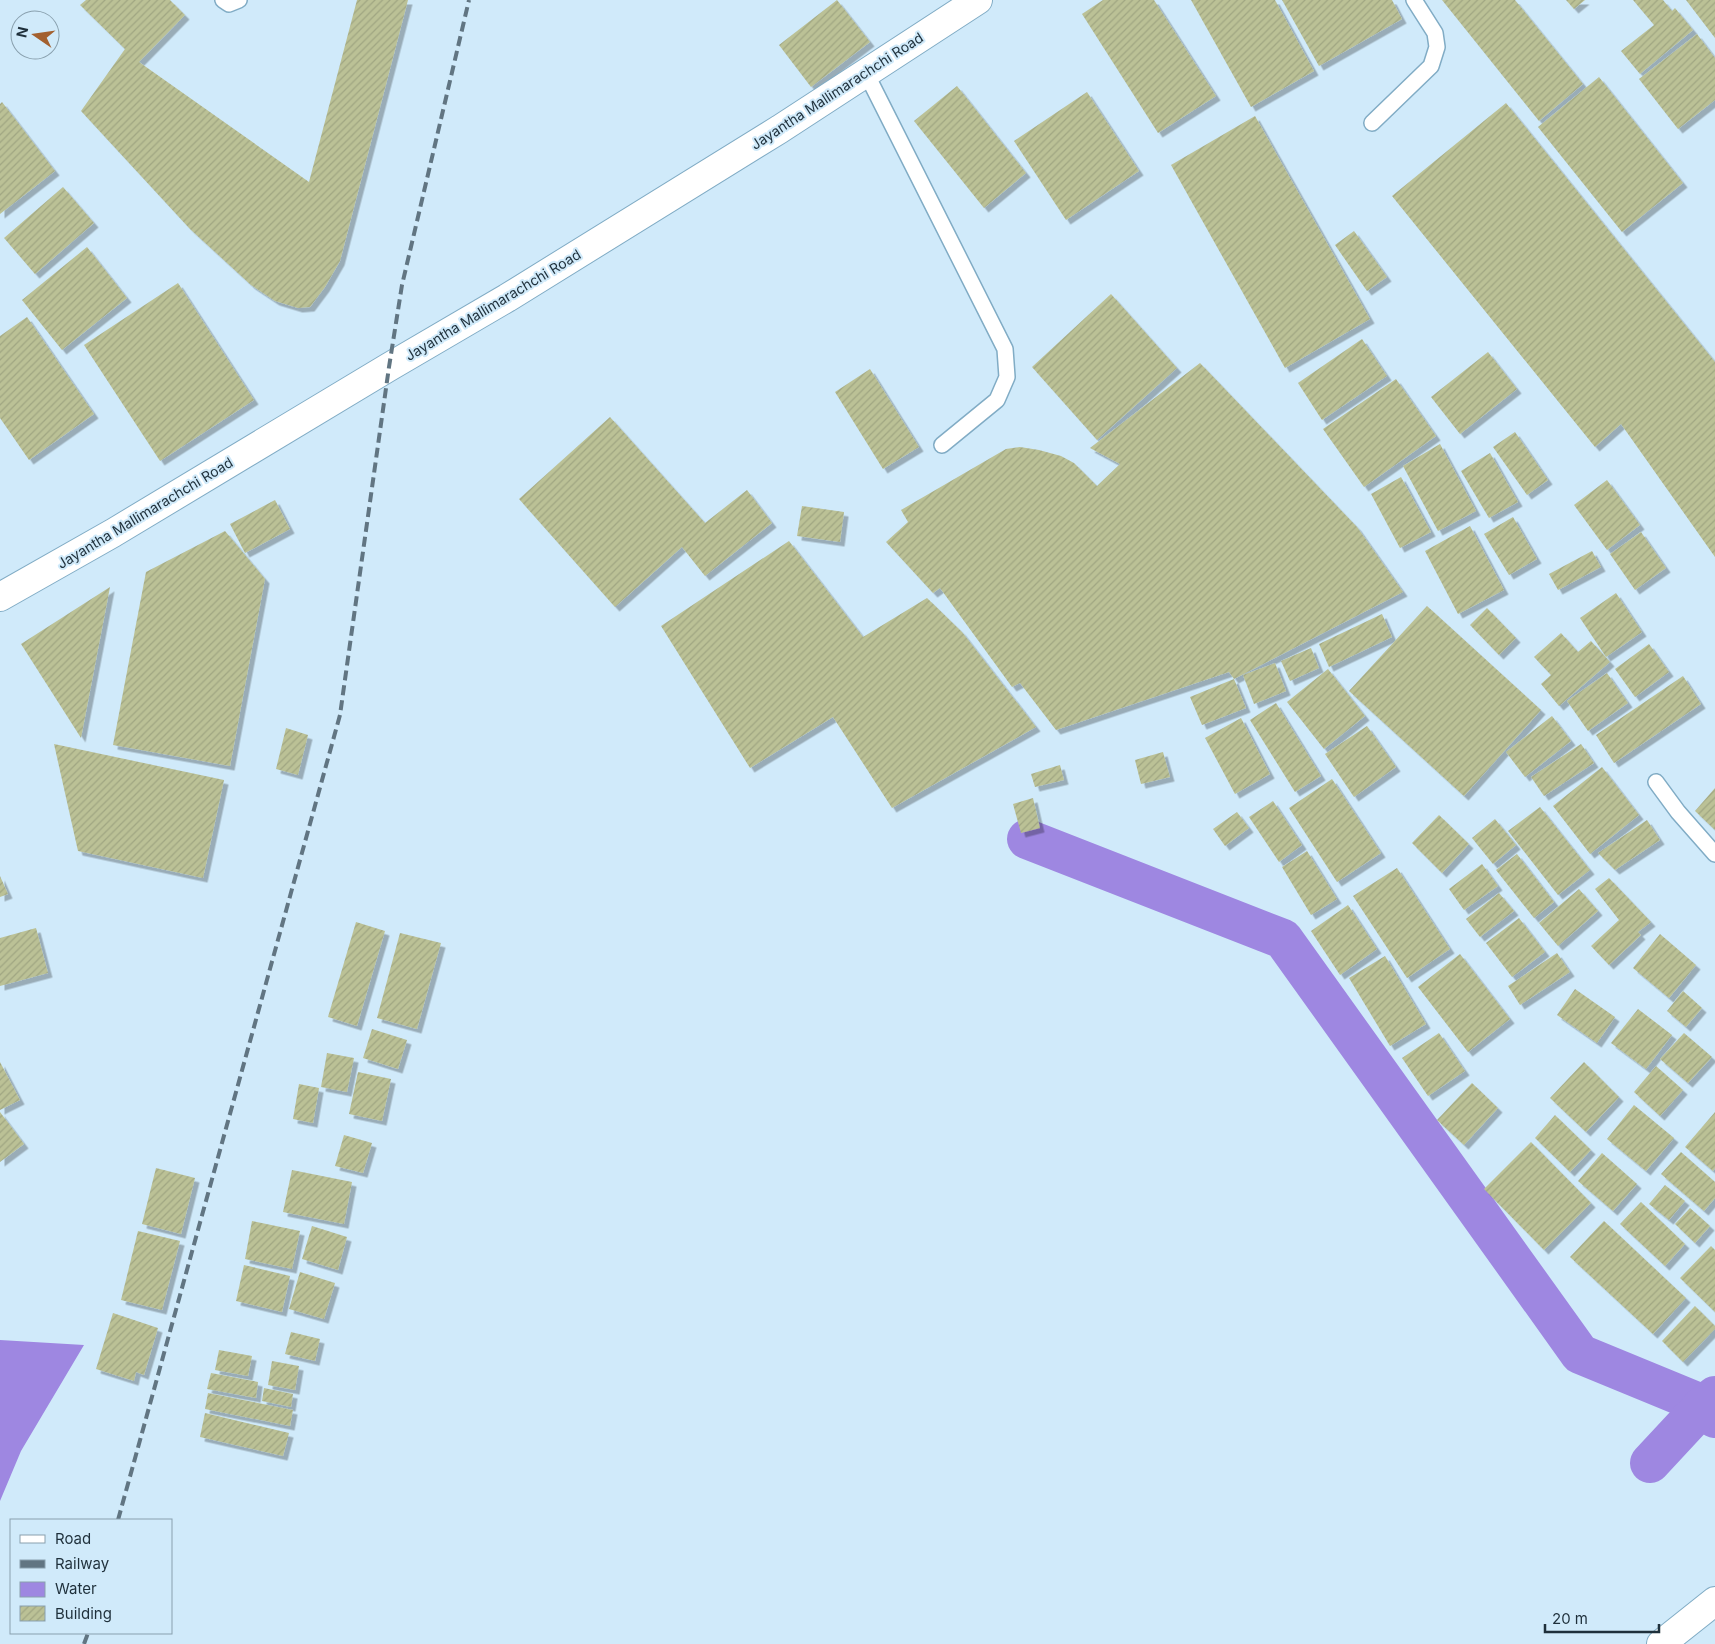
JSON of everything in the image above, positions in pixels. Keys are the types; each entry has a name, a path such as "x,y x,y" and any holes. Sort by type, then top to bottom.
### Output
{"street":[{"name":"Jayantha Mallimarachchi Road","path":"0,597 113,533 507,298 780,129 978,0"},
{"path":"1661,1644 1715,1601"}],"lane":[{"path":"224,0 229,4 239,0"},
{"path":"1372,123 1431,66 1438,47 1435,33 1414,0"},
{"path":"866,73 1005,349 1007,377 997,400 942,445"},
{"path":"1656,782 1678,812 1715,854"}],"water":[{"path":"0,1340 84,1345 21,1451 0,1501"}],"building":[{"path":"86,0 170,0 185,15 139,62 309,182 357,0 408,0 340,261 325,287 310,307 298,308 275,301 251,285 190,229 81,111 125,49 80,5"},
{"path":"837,0 870,42 811,87 779,45"},
{"path":"1103,0 1154,0 1216,96 1158,133 1082,14"},
{"path":"1191,0 1275,0 1314,71 1251,107"},
{"path":"1282,0 1392,0 1402,19 1319,66"},
{"path":"1442,0 1515,0 1583,84 1539,121"},
{"path":"1566,0 1585,0 1574,9"},
{"path":"1633,0 1663,0 1672,11 1675,8 1693,30 1640,74 1621,51 1654,25"},
{"path":"1686,0 1715,0 1715,38"},
{"path":"1697,34 1715,58 1715,100 1678,129 1639,79"},
{"path":"1599,77 1683,183 1622,232 1538,127"},
{"path":"957,86 1026,173 984,208 914,121"},
{"path":"1087,92 1139,171 1066,220 1014,141"},
{"path":"2,102 55,171 0,214 0,104"},
{"path":"1506,103 1715,362 1715,557 1621,424 1595,447 1392,196"},
{"path":"1255,116 1370,319 1285,368 1171,165"},
{"path":"63,187 94,223 35,274 4,238"},
{"path":"1354,231 1387,277 1367,291 1335,245"},
{"path":"87,247 127,298 62,350 22,300"},
{"path":"178,283 254,400 160,461 84,345"},
{"path":"1111,294 1177,368 1097,440 1032,367"},
{"path":"27,317 94,414 29,460 0,418 0,336"},
{"path":"1362,339 1387,376 1322,420 1298,383"},
{"path":"1488,352 1517,389 1460,434 1431,397"},
{"path":"1200,363 1357,527 1403,592 1234,679 1229,672 1056,730 1020,683 1012,687 940,588 933,593 886,542 908,522 901,510 1006,449 1020,447 1061,456 1074,463 1097,486 1120,464 1090,448"},
{"path":"870,369 919,447 883,469 835,392"},
{"path":"1396,379 1436,436 1364,487 1323,429"},
{"path":"610,417 705,523 747,490 772,523 705,576 682,547 615,607 519,499"},
{"path":"1515,432 1548,480 1527,495 1493,447"},
{"path":"1440,444 1476,511 1438,531 1403,466"},
{"path":"1490,453 1518,502 1489,518 1461,471"},
{"path":"1401,477 1431,532 1400,548 1371,494"},
{"path":"1607,480 1640,525 1607,550 1574,505"},
{"path":"275,500 290,529 245,553 230,524"},
{"path":"802,506 844,512 840,542 797,536"},
{"path":"1513,517 1537,559 1509,575 1484,534"},
{"path":"1470,526 1504,590 1458,614 1425,551"},
{"path":"225,531 265,579 230,766 113,745 146,572"},
{"path":"1641,532 1666,568 1635,590 1610,554"},
{"path":"789,541 863,637 927,598 962,632 1036,727 892,808 833,717 750,768 661,626"},
{"path":"1592,551 1601,567 1558,590 1549,574"},
{"path":"110,587 81,738 21,644"},
{"path":"1616,593 1642,632 1606,657 1580,618"},
{"path":"1427,606 1541,710 1464,796 1349,691"},
{"path":"1487,608 1516,638 1499,655 1470,625"},
{"path":"1382,614 1392,637 1329,667 1319,644"},
{"path":"1561,633 1578,652 1591,641 1610,662 1559,706 1541,684 1551,675 1534,657"},
{"path":"1649,644 1669,672 1635,697 1615,669"},
{"path":"1311,648 1319,668 1290,681 1281,661"},
{"path":"1275,663 1286,691 1254,704 1243,675"},
{"path":"1328,669 1365,716 1324,749 1287,702"},
{"path":"1607,673 1628,703 1588,731 1567,701"},
{"path":"1683,676 1701,704 1614,763 1596,735"},
{"path":"1234,679 1246,708 1202,725 1190,697"},
{"path":"1276,703 1321,776 1295,792 1250,720"},
{"path":"1552,716 1571,741 1525,777 1506,752"},
{"path":"1241,718 1270,774 1235,794 1205,738"},
{"path":"1367,726 1396,767 1354,797 1325,754"},
{"path":"286,728 308,735 298,775 276,769"},
{"path":"54,744 224,780 203,878 78,851"},
{"path":"1581,744 1594,763 1544,796 1531,777"},
{"path":"1163,752 1170,777 1141,784 1135,760"},
{"path":"1060,765 1064,780 1035,787 1031,774"},
{"path":"1602,767 1639,815 1590,854 1553,806"},
{"path":"1332,779 1381,853 1337,882 1289,808"},
{"path":"1715,788 1715,830 1695,811"},
{"path":"1033,798 1040,828 1021,833 1013,804"},
{"path":"1273,801 1302,845 1279,862 1249,817"},
{"path":"1540,807 1590,870 1558,895 1508,831"},
{"path":"1237,812 1249,828 1225,846 1213,829"},
{"path":"1439,815 1469,844 1442,873 1412,843"},
{"path":"1495,819 1516,845 1493,864 1472,838"},
{"path":"1647,820 1660,840 1615,870 1598,853"},
{"path":"1307,851 1337,899 1311,915 1282,867"},
{"path":"1517,854 1554,902 1534,918 1496,870"},
{"path":"1482,864 1498,886 1464,910 1449,889"},
{"path":"1397,868 1450,949 1407,978 1353,896"},
{"path":"0,876 8,894 0,897"},
{"path":"1609,878 1651,922 1638,932 1641,935 1609,965 1591,946 1619,920 1595,889"},
{"path":"1579,889 1598,911 1558,946 1539,923"},
{"path":"1499,893 1514,911 1480,937 1466,919"},
{"path":"1348,905 1377,949 1340,975 1311,931"},
{"path":"1519,918 1545,952 1512,977 1486,943"},
{"path":"356,922 385,931 357,1026 328,1017"},
{"path":"36,928 48,973 0,986 0,938"},
{"path":"400,933 441,943 417,1029 377,1018"},
{"path":"1660,934 1696,965 1669,998 1633,968"},
{"path":"1557,953 1570,972 1520,1005 1508,986"},
{"path":"1460,954 1510,1019 1468,1052 1418,987"},
{"path":"1385,956 1426,1024 1390,1046 1349,978"},
{"path":"1575,989 1615,1017 1597,1043 1557,1015"},
{"path":"1683,991 1702,1008 1686,1027 1667,1011"},
{"path":"1638,1009 1672,1035 1646,1069 1611,1043"},
{"path":"372,1029 407,1040 398,1069 363,1058"},
{"path":"1439,1033 1465,1071 1428,1096 1402,1058"},
{"path":"1684,1033 1712,1057 1688,1083 1660,1059"},
{"path":"327,1053 354,1058 347,1092 321,1087"},
{"path":"0,1062 20,1100 0,1110"},
{"path":"1584,1062 1619,1097 1586,1132 1550,1098"},
{"path":"1656,1066 1683,1090 1660,1116 1634,1092"},
{"path":"358,1072 391,1079 382,1121 349,1114"},
{"path":"1472,1083 1498,1108 1464,1145 1437,1120"},
{"path":"299,1084 319,1088 313,1123 293,1119"},
{"path":"1634,1105 1674,1138 1646,1171 1607,1139"},
{"path":"0,1112 24,1144 0,1162"},
{"path":"1715,1112 1715,1168 1713,1171 1685,1147"},
{"path":"1555,1115 1591,1150 1570,1172 1535,1138"},
{"path":"344,1135 372,1143 363,1173 335,1166"},
{"path":"1531,1142 1591,1203 1544,1250 1484,1189"},
{"path":"1681,1152 1715,1182 1715,1198 1704,1211 1661,1174"},
{"path":"1602,1153 1637,1184 1613,1211 1578,1181"},
{"path":"156,1168 195,1178 181,1234 142,1224"},
{"path":"292,1170 352,1182 344,1224 283,1212"},
{"path":"1665,1185 1685,1201 1669,1220 1649,1204"},
{"path":"1641,1202 1685,1244 1665,1266 1620,1224"},
{"path":"1690,1208 1710,1226 1695,1243 1675,1224"},
{"path":"252,1221 300,1231 292,1269 245,1259"},
{"path":"1604,1221 1686,1298 1653,1334 1570,1257"},
{"path":"312,1226 347,1237 338,1270 302,1259"},
{"path":"138,1231 180,1241 162,1310 121,1300"},
{"path":"1711,1246 1715,1250 1715,1312 1680,1278"},
{"path":"244,1265 290,1276 282,1312 236,1301"},
{"path":"300,1272 335,1283 324,1319 289,1309"},
{"path":"1695,1306 1715,1326 1715,1329 1683,1362 1662,1341"},
{"path":"113,1313 158,1328 144,1375 136,1372 134,1381 96,1369"},
{"path":"291,1332 320,1339 315,1361 285,1354"},
{"path":"219,1350 252,1356 248,1376 215,1370"},
{"path":"272,1361 299,1366 295,1390 268,1385"},
{"path":"211,1373 258,1382 256,1398 207,1389"},
{"path":"264,1388 293,1394 291,1407 262,1401"},
{"path":"208,1393 293,1410 290,1426 205,1409"},
{"path":"205,1413 289,1433 283,1456 200,1437"}],"waterway":[{"path":"1027,839 1283,939 1580,1354 1704,1405 1715,1418"},
{"path":"1650,1463 1704,1405 1715,1396"}],"railway":[{"path":"118,1519 340,715 402,285 469,0"},
{"path":"84,1644 88,1634"}]}
